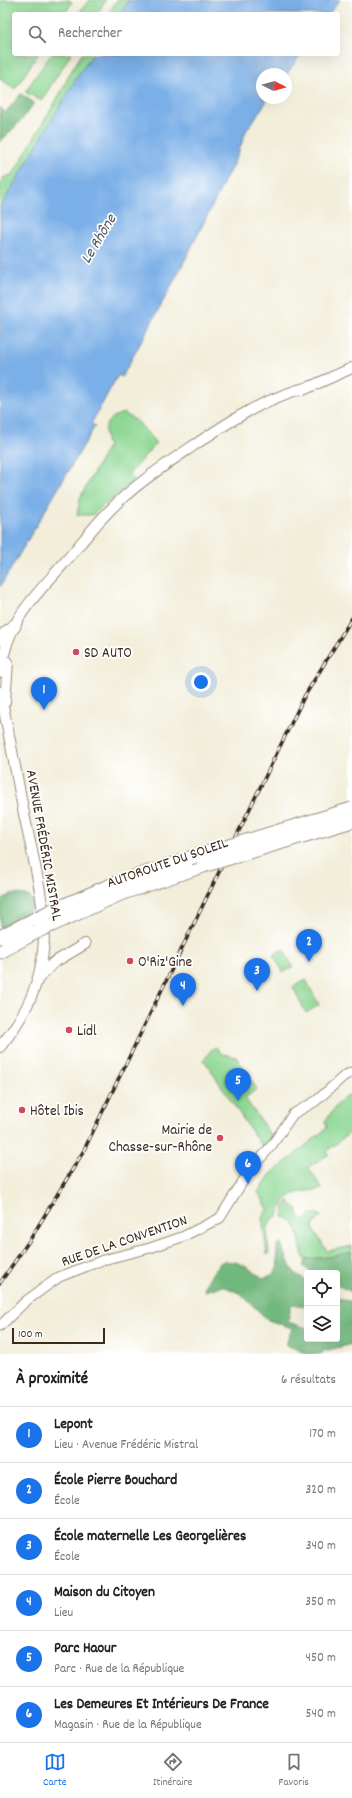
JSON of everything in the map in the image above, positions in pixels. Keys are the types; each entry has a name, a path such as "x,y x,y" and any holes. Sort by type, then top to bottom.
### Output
{"highway":[{"path":"0,640 14,626"},
{"name":"AUTOROUTE DU SOLEIL","path":"0,937 35,918 116,883 190,858 352,809"},
{"name":"AUTOROUTE DU SOLEIL","path":"0,952 36,932 134,889 352,821"}],"main road":[{"name":"AVENUE FRÉDÉRIC MISTRAL","path":"0,672 6,645 14,626 27,604 91,532 185,458 236,426 308,387 352,368"},
{"name":"AVENUE FRÉDÉRIC MISTRAL","path":"4,710 7,669 12,646 20,623 37,594"},
{"name":"AVENUE FRÉDÉRIC MISTRAL","path":"0,692 43,906 45,930 44,951 36,983 26,1008 0,1047"},
{"path":"36,983 48,967 85,944"}],"street":[{"name":"RUE DE LA CONVENTION","path":"0,1326 26,1301 59,1277 103,1260 150,1248 182,1237 223,1216 248,1173 272,1145 293,1114 316,1101 344,1076 352,1072"}],"green space":[{"path":"2,0 69,0 72,2 66,12 12,12 12,56 37,56 15,89 0,79 0,3"},
{"path":"89,0 106,0 98,12 80,12"},
{"path":"117,0 129,0 121,12 109,12"},
{"path":"50,56 70,56 43,98 40,100 25,92"},
{"path":"81,56 92,56 76,79 0,208 0,183 3,178 13,174 61,92 70,73"},
{"path":"21,94 34,103 21,121 0,142 0,107 5,113"},
{"path":"124,413 138,422 156,443 129,474 135,480 92,515 77,515 80,498 108,446 105,435 106,425 112,418"},
{"path":"11,894 29,897 37,906 0,928 0,901"},
{"path":"283,949 293,967 283,972 273,955"},
{"path":"306,980 319,1005 306,1013 293,987"},
{"path":"216,1047 222,1054 236,1057 257,1089 245,1098 272,1137 264,1150 204,1060 211,1050"},
{"path":"352,1093 352,1131 327,1151 328,1155 308,1167 322,1189 300,1192 289,1197 285,1201 278,1216 270,1222 268,1232 269,1254 267,1255 262,1217 268,1209 258,1192 271,1174 327,1128 325,1121 340,1101"},
{"path":"289,1200 290,1204 298,1209 299,1217 304,1220 311,1214 319,1214 321,1217 314,1224 313,1229 327,1251 352,1246 352,1252 329,1257 307,1259 306,1261 301,1249 297,1229 290,1220 283,1217 284,1206"},
{"path":"281,1244 292,1270 304,1280 304,1307 291,1305 288,1322 304,1327 304,1342 340,1342 340,1298 352,1303 352,1344 324,1351 321,1354 308,1354 286,1345 292,1328 268,1320 241,1294 223,1286 205,1291 204,1286 218,1265 223,1261 236,1262 263,1278 270,1276 277,1270 278,1266 277,1245"},
{"path":"352,1252 352,1292 340,1286 340,1270 308,1270 303,1266 307,1259 329,1257"}],"water":[{"path":"129,0 340,0 331,12 121,12"},
{"name":"Le Rhône","path":"92,56 300,56 291,68 256,68 256,104 265,104 246,131 237,156 181,268 122,377 118,375 91,424 95,426 0,587 0,208 76,79"}],"railway":[{"path":"0,1283 31,1238 83,1152 304,697 352,618"}],"place":[{"name":"SD AUTO","path":"76,652"},
{"name":"Lepont","path":"44,710"},
{"name":"O'Riz'Gine","path":"130,961"},
{"name":"École Pierre Bouchard","path":"309,962"},
{"name":"École maternelle Les Georgelières","path":"257,991"},
{"name":"Maison du Citoyen","path":"183,1006"},
{"name":"Lidl","path":"69,1030"},
{"name":"Parc Haour","path":"238,1101"},
{"name":"Hôtel Ibis","path":"22,1110"},
{"name":"Mairie de Chasse-sur-Rhône","path":"220,1138"},
{"name":"Les Demeures Et Intérieurs De France","path":"248,1184"}]}
